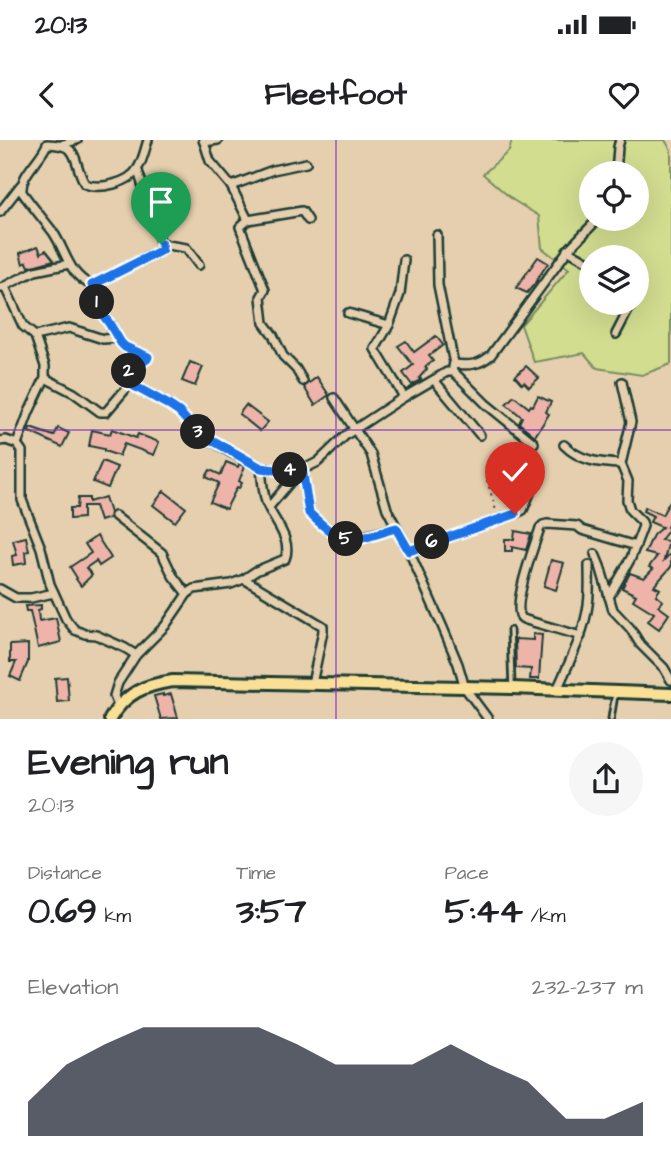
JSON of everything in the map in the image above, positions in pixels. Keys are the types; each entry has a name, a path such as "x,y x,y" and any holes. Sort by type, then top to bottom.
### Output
{"main road":[{"path":"110,719 118,706 142,688 173,681 671,694"}],"street":[{"path":"0,212 44,151 44,142 63,144 78,140"},
{"path":"23,181 22,192 53,232 69,264 82,281 92,285 162,250 138,171 148,140"},
{"path":"218,140 204,141 210,161 231,186 248,220"},
{"path":"617,161 620,140"},
{"path":"63,144 69,148 85,184 115,184 138,171"},
{"path":"231,186 273,170 306,163"},
{"path":"303,381 283,356 264,323 261,297 265,290 240,227 248,220 302,211 308,220"},
{"path":"92,285 100,311 118,338 125,347 148,357 123,378 179,412 196,431 261,468 283,471 318,462 354,430 453,367 483,362 491,355 567,250 586,231"},
{"path":"437,235 438,285 454,372 486,404 534,443"},
{"path":"161,244 186,248 199,265"},
{"path":"567,250 579,257"},
{"path":"404,260 400,294 389,326 375,349 404,397"},
{"path":"17,444 45,378 45,366 35,336 23,326 2,288 35,271 69,264"},
{"path":"348,313 389,326"},
{"path":"616,334 626,315"},
{"path":"35,336 69,328 103,339 118,338"},
{"path":"45,378 74,393 100,412 106,412 130,384"},
{"path":"434,380 480,435"},
{"path":"609,597 619,582 643,526 629,510 628,481 621,464 631,422 622,382"},
{"path":"334,398 371,454 383,498 458,664 465,688 488,719"},
{"path":"0,440 17,444 23,450 22,500 41,548 50,584 66,618 75,630 96,635 136,656"},
{"path":"564,445 572,453 586,460 621,464"},
{"path":"118,706 114,695 118,683 136,656 165,626 187,594 194,589 231,584 285,559 288,544 264,495 261,468"},
{"path":"269,507 302,468"},
{"path":"302,468 309,513 332,533 352,539 396,528"},
{"path":"409,551 515,514 523,510 530,493"},
{"path":"115,516 162,553 173,576 187,594"},
{"path":"581,636 526,621 521,617 519,600 540,528 547,524 577,526 582,530 636,546"},
{"path":"595,554 613,610 630,628 640,644 664,668 671,680"},
{"path":"557,690 581,636 588,608 589,565"},
{"path":"244,579 323,626 312,684"},
{"path":"0,589 16,598 54,593"}],"lane":[{"path":"510,630 512,688"},
{"path":"611,719 615,692"}],"path":[{"path":"487,480 499,519"}],"green space":[{"path":"512,140 665,140 671,150 671,364 642,375 597,368 584,353 534,362 521,325 569,269 542,248 539,216 513,200 483,174 509,151"}],"building":[{"path":"38,246 41,253 46,250 54,260 29,267 27,262 23,264 20,253"},
{"path":"538,257 548,263 537,281 527,293 516,288"},
{"path":"436,336 443,345 429,356 433,361 425,367 427,369 419,378 421,379 412,385 403,373 413,365 398,346 406,341 414,352"},
{"path":"190,362 203,367 195,386 182,381"},
{"path":"526,366 539,378 529,387 515,376"},
{"path":"317,377 329,395 315,405 304,387"},
{"path":"514,396 529,408 538,396 551,402 546,412 549,414 535,436 519,423 522,417 506,404"},
{"path":"246,405 268,422 260,431 239,414"},
{"path":"30,428 54,436 58,428 69,433 62,447 29,432"},
{"path":"112,429 136,438 138,434 159,442 154,455 124,444 119,456 89,446 92,430 110,434"},
{"path":"102,461 117,467 108,488 93,482"},
{"path":"226,462 238,467 239,464 245,466 239,481 242,483 237,487 226,509 210,502 219,483 206,477 210,470 221,475"},
{"path":"164,491 186,508 175,522 153,505"},
{"path":"105,497 109,518 100,521 95,506 83,506 83,518 70,519 70,508 77,508 78,498 89,498 89,502"},
{"path":"671,499 671,521 667,527 670,528 661,540 669,541 664,560 671,553 671,567 654,586 660,589 656,595 663,601 658,606 669,614 659,629 648,621 654,613 633,600 636,595 622,588 630,573 644,578 653,569 649,567 657,556 645,553 653,535 662,527 650,522 653,516 643,511 645,507 662,515"},
{"path":"515,531 531,534 526,550 512,547 512,551 505,551 505,539 514,539"},
{"path":"97,536 111,558 99,566 96,561 86,568 92,575 81,586 70,567 91,553 85,544"},
{"path":"26,537 29,551 25,552 26,563 13,565 12,556 17,555 13,540"},
{"path":"551,560 564,563 556,590 544,586"},
{"path":"41,605 38,610 39,621 56,618 61,642 38,648 30,611 26,611 25,606"},
{"path":"533,634 542,635 539,679 530,679 531,669 516,668 515,639 533,640"},
{"path":"28,644 28,662 20,681 10,676 16,662 10,662 10,645"},
{"path":"67,677 69,701 57,702 55,678"},
{"path":"171,694 178,718 161,719 154,696"}],"route":[{"path":"161,244 162,250 92,285 100,311 121,343 148,357 125,374 125,381 179,412 196,431 261,468 283,471 302,468 309,513 332,533 347,539 396,528 409,551 515,514"}]}
